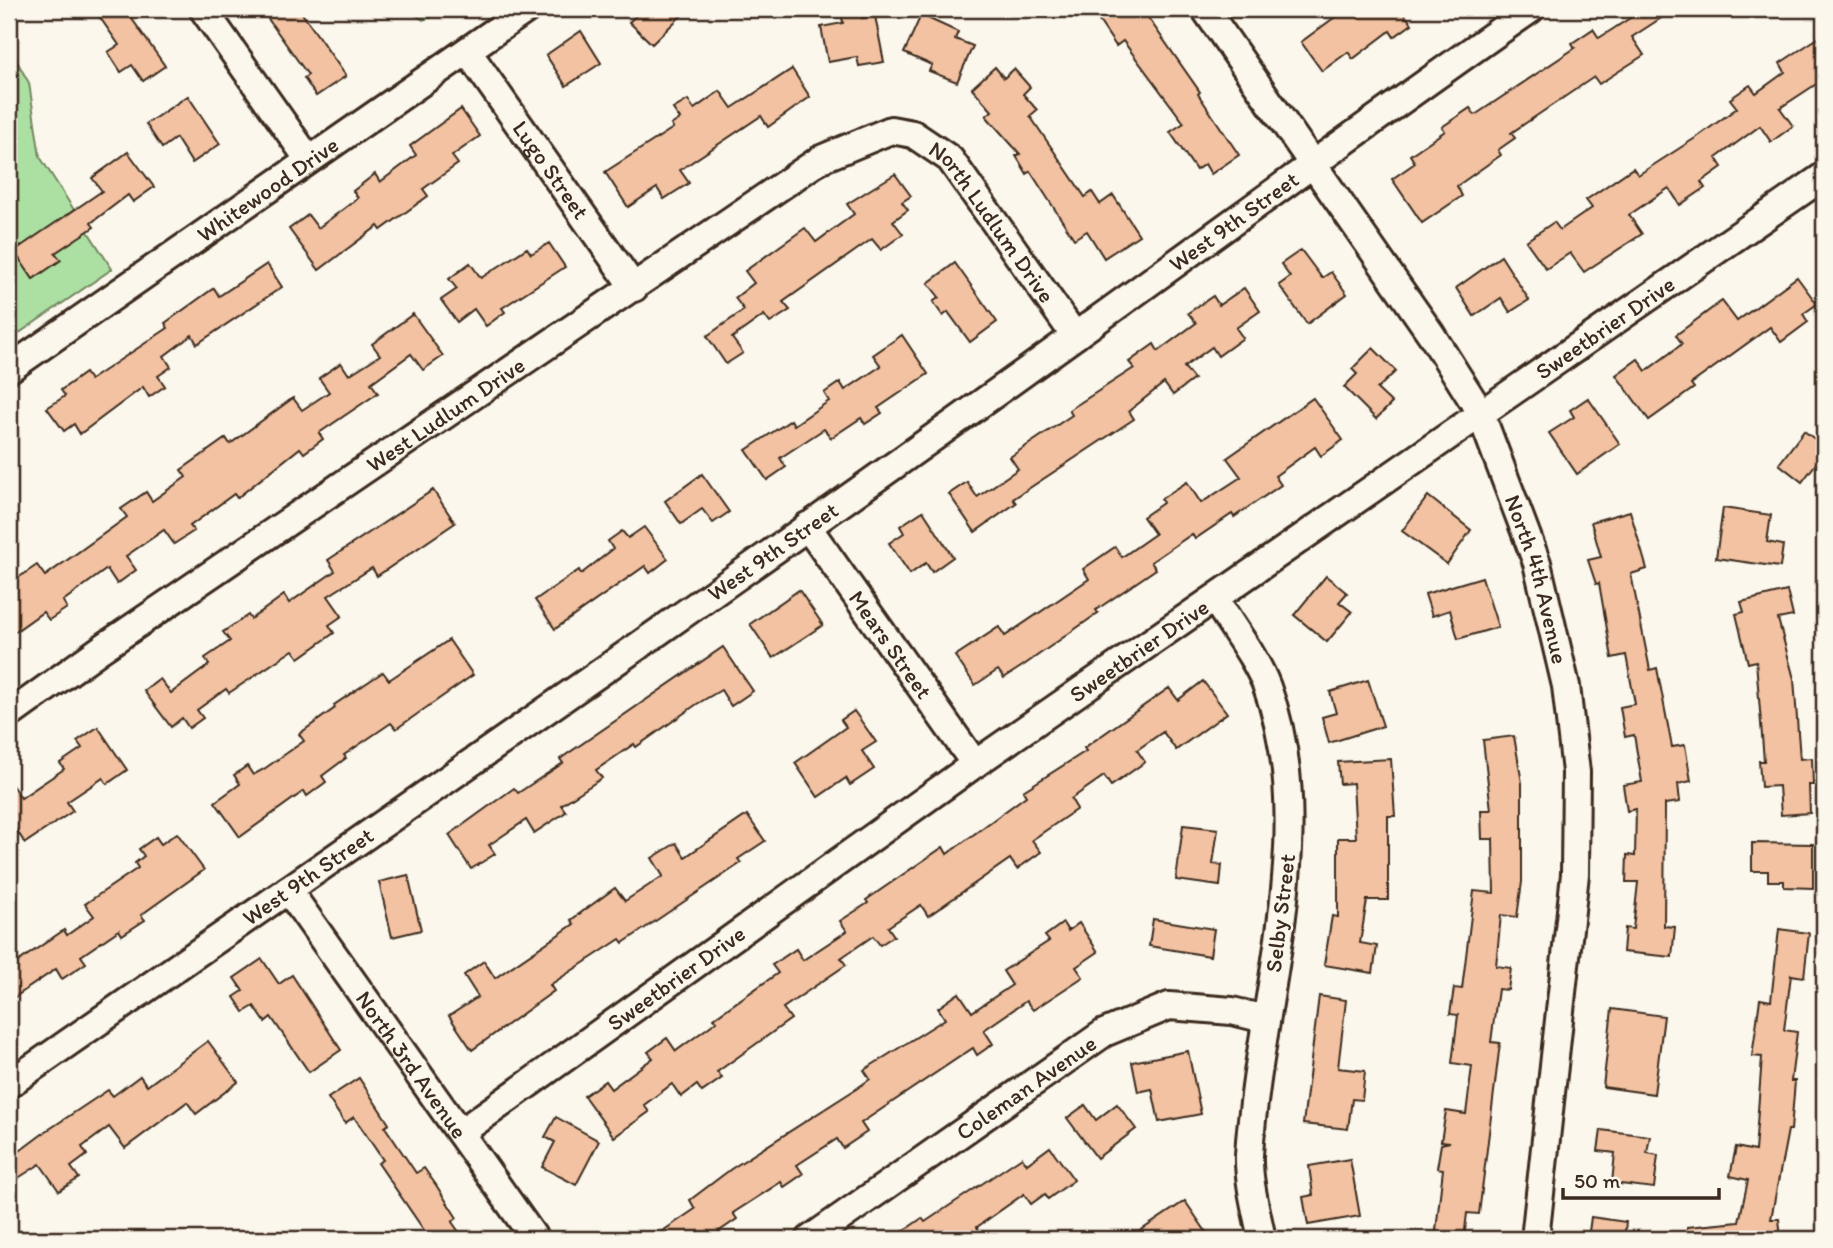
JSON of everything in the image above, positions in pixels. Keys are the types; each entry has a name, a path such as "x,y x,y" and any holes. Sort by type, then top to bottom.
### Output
{"street":[{"path":"203,9 309,160"},
{"name":"Whitewood Drive","path":"9,369 527,9"},
{"name":"North 4th Avenue","path":"1205,9 1431,334 1480,412 1537,562 1566,686 1576,772 1576,874 1535,1239"},
{"name":"West 9th Street","path":"9,1084 807,526 1074,337 1312,162 1531,9"},
{"name":"Lugo Street","path":"468,52 634,288"},
{"name":"West Ludlum Drive","path":"9,715 101,649 821,159 891,130"},
{"name":"North Ludlum Drive","path":"891,130 913,134 950,159 1074,337"},
{"name":"Sweetbrier Drive","path":"460,1133 975,764 1216,600 1480,412 1824,176"},
{"name":"Mears Street","path":"807,526 975,764"},
{"name":"Selby Street","path":"1216,600 1267,686 1284,756 1289,860 1265,1019 1249,1158 1262,1239"},
{"name":"North 3rd Avenue","path":"288,890 535,1239"},
{"name":"Coleman Avenue","path":"810,1239 1104,1033 1169,1006 1232,1011 1265,1019"}],"green space":[{"path":"407,9 453,9 423,20"},
{"path":"9,47 29,83 40,157 112,269 9,340"}],"building":[{"path":"94,9 125,9 165,66 143,81 132,65 121,72 108,52 119,45"},
{"path":"261,9 299,9 346,76 316,96 304,78 308,75"},
{"path":"643,9 688,9 652,44 629,22"},
{"path":"860,9 862,18 875,16 884,62 859,66 857,57 828,62 821,27 843,23 841,11"},
{"path":"1091,9 1142,9 1200,92 1198,94 1239,155 1211,174 1205,164 1196,170 1170,132 1184,123 1123,41 1116,46"},
{"path":"1346,9 1400,9 1412,24 1394,37 1390,31 1353,59 1348,52 1322,71 1301,42"},
{"path":"1644,9 1675,9 1632,37 1644,55 1599,84 1594,77 1511,133 1515,138 1498,150 1501,155 1457,186 1462,196 1422,223 1392,179 1415,163 1410,155 1445,131 1442,127 1470,108 1475,115 1575,48 1572,43 1593,29 1599,38"},
{"path":"921,15 958,32 955,39 973,46 957,82 929,71 932,65 904,53"},
{"path":"581,31 601,63 566,86 546,55"},
{"path":"1824,34 1824,79 1780,108 1793,126 1771,142 1760,126 1716,158 1722,167 1701,182 1705,188 1680,205 1669,188 1629,215 1642,234 1584,272 1570,253 1546,269 1526,241 1554,222 1560,230 1592,208 1586,200 1633,168 1638,175 1700,135 1737,108 1730,99 1750,85 1756,93 1785,72 1780,63"},
{"path":"995,67 1004,78 1014,69 1030,87 1023,94 1037,110 1030,116 1085,197 1092,192 1100,204 1113,195 1139,235 1104,258 1087,231 1074,239 1030,171 1027,174 1016,156 1020,154 986,116 992,111 972,88"},
{"path":"792,69 810,97 768,127 761,116 680,170 689,183 664,199 657,188 628,207 605,172 673,128 671,125 680,119 673,109 688,100 694,109 720,91 732,108"},
{"path":"188,96 220,144 192,163 176,138 162,148 146,124"},
{"path":"461,109 480,136 452,156 458,164 423,189 428,196 381,230 378,226 319,270 289,229 308,215 318,228 358,198 353,191 375,174 380,182 416,155 410,146"},
{"path":"128,152 154,187 133,202 128,195 91,223 94,227 55,253 61,260 33,279 14,251 102,191 92,178"},
{"path":"895,174 911,196 902,202 908,210 893,221 903,234 881,250 872,239 783,302 790,310 770,323 764,315 732,338 743,353 726,364 707,336 744,310 735,298 754,283 745,271 805,228 816,242 854,214 847,204"},
{"path":"549,243 565,267 502,308 505,312 486,326 474,309 457,322 441,300 457,289 449,279 470,263 481,278 527,248 531,254"},
{"path":"1301,250 1322,278 1331,272 1347,294 1307,324 1279,285 1290,277 1281,264"},
{"path":"1501,256 1529,300 1510,312 1501,298 1474,316 1456,288"},
{"path":"955,263 997,322 970,342 948,312 943,316 933,302 939,297 928,283"},
{"path":"267,264 282,287 197,344 192,335 164,356 171,367 158,376 165,386 149,397 143,387 80,434 74,424 64,431 47,408 65,396 61,390 85,373 90,380 168,328 165,323 214,288 219,296"},
{"path":"1797,277 1817,304 1803,314 1808,322 1781,342 1770,327 1691,384 1694,388 1649,420 1616,375 1638,359 1646,371 1682,344 1676,335 1722,301 1737,321"},
{"path":"1244,288 1260,311 1236,328 1243,338 1218,356 1212,347 1184,367 1194,379 1173,395 1164,383 1129,411 1134,419 1013,499 1016,503 975,532 949,494 967,482 977,497 1018,469 1010,457 1072,415 1069,410 1134,368 1129,362 1154,344 1158,351 1196,323 1188,313 1213,296 1219,305"},
{"path":"413,314 443,356 423,370 411,354 371,383 378,393 319,433 323,439 304,453 300,448 237,498 234,494 190,526 194,531 174,544 164,530 126,556 136,570 117,584 107,569 63,601 67,608 49,620 43,612 9,636 9,584 37,565 45,576 127,517 121,509 146,492 152,501 186,477 181,470 226,438 230,444 293,398 302,410 329,392 319,378 341,363 349,375 380,355 372,344"},
{"path":"902,335 928,374 878,408 882,413 865,424 861,418 831,438 824,429 780,458 786,467 767,480 746,450 791,420 794,425 829,401 824,393 840,382 845,390 881,366 873,355"},
{"path":"1373,348 1396,371 1377,389 1392,403 1376,419 1344,387 1357,374 1352,369"},
{"path":"1313,398 1343,440 1321,456 1315,447 1275,476 1281,485 1234,517 1232,514 1195,539 1192,534 1151,562 1156,569 1096,610 1098,613 1024,665 1004,678 998,670 975,685 955,656 999,627 1005,636 1089,579 1083,569 1115,547 1122,557 1155,534 1143,517 1163,503 1161,499 1187,482 1201,503 1241,477 1227,458"},
{"path":"1588,398 1620,444 1577,474 1549,433 1574,417 1570,410"},
{"path":"1804,431 1824,446 1824,453 1802,482 1779,464"},
{"path":"702,474 729,512 713,523 702,509 681,524 665,501"},
{"path":"433,490 455,523 377,576 372,568 328,596 342,616 329,625 334,633 299,658 293,650 229,693 226,689 197,710 203,718 189,728 182,718 171,727 144,691 160,679 171,693 209,665 205,658 230,641 223,632 248,615 251,619 284,595 289,603 335,571 328,560"},
{"path":"1428,496 1471,530 1447,564 1402,531"},
{"path":"1723,508 1771,515 1767,542 1783,545 1780,567 1716,558"},
{"path":"923,511 953,557 932,572 926,563 910,574 889,543 904,533 900,526"},
{"path":"1630,511 1647,569 1631,574 1650,670 1657,668 1672,747 1685,745 1691,781 1678,784 1680,802 1665,804 1664,926 1675,927 1672,957 1623,952 1625,928 1633,929 1638,882 1626,882 1627,855 1635,856 1636,809 1627,811 1623,785 1642,782 1634,735 1625,737 1620,707 1635,704 1626,655 1612,658 1599,583 1596,584 1588,560 1601,557 1591,522"},
{"path":"644,527 668,559 650,573 645,566 555,629 535,600 579,570 581,574 613,549 608,541 622,531 628,538"},
{"path":"1326,576 1347,593 1339,602 1352,612 1327,642 1294,615"},
{"path":"1482,577 1498,627 1458,639 1450,610 1432,616 1425,594"},
{"path":"799,590 823,625 773,658 750,624"},
{"path":"1787,591 1793,616 1778,619 1794,679 1800,759 1812,758 1813,785 1809,785 1810,813 1781,815 1779,786 1761,787 1759,761 1764,761 1756,661 1748,663 1736,614 1744,612 1741,602"},
{"path":"449,640 473,675 396,729 391,723 344,755 346,758 322,776 326,782 307,796 304,791 240,837 215,802 240,784 234,775 247,766 253,775 264,769 304,741 299,734 335,708 334,705 383,672 389,680"},
{"path":"723,647 753,691 731,706 721,690 697,704 636,747 634,744 596,770 602,778 561,805 566,812 534,833 526,820 489,845 495,854 471,869 449,835 514,788 518,793 563,763 560,759"},
{"path":"1368,680 1383,726 1329,743 1322,717 1336,713 1330,692"},
{"path":"1203,681 1227,713 1176,750 1163,732 1137,750 1145,762 1111,786 1104,776 1071,799 1077,809 1032,840 1041,852 1017,869 1010,859 928,916 921,905 888,927 894,936 880,945 873,936 841,958 846,965 783,1008 791,1019 717,1072 722,1078 702,1092 697,1085 681,1097 672,1084 644,1105 649,1112 614,1137 584,1096 605,1081 611,1089 653,1058 648,1052 667,1038 676,1051 717,1021 714,1018 778,973 772,965 796,949 803,960 847,931 840,921 868,903 866,900 943,847 947,854 1026,796 1023,791 1086,751 1084,748 1169,688 1178,700"},
{"path":"854,711 876,742 862,751 874,769 850,785 846,778 818,797 795,763 846,727 841,720"},
{"path":"98,727 127,770 107,784 103,778 67,802 73,811 25,843 9,819 9,781 21,798 64,769 60,763 82,748 77,741"},
{"path":"1514,736 1522,783 1522,882 1517,917 1501,915 1496,966 1511,968 1508,990 1498,989 1491,1042 1500,1043 1479,1214 1467,1213 1464,1239 1435,1239 1443,1169 1437,1168 1441,1144 1450,1142 1441,1141 1446,1111 1466,1114 1472,1066 1452,1063 1458,1015 1450,1014 1454,988 1462,989 1474,891 1494,893 1493,839 1482,839 1481,810 1491,810 1483,740"},
{"path":"1391,759 1395,816 1388,816 1388,900 1367,900 1360,943 1377,946 1373,973 1324,965 1332,916 1338,917 1338,838 1356,838 1353,783 1340,784 1338,762"},
{"path":"747,815 765,841 738,859 741,863 623,943 620,939 550,985 554,991 472,1050 449,1016 478,997 464,975 484,961 495,978 574,924 571,920 615,888 625,901 663,876 652,858 676,843 685,857"},
{"path":"1183,825 1218,829 1213,864 1222,865 1220,886 1176,880"},
{"path":"177,833 204,870 141,915 145,920 122,935 119,930 81,956 86,963 62,979 56,969 9,1001 9,968 64,930 67,935 94,916 85,904 138,868 135,863 144,856 139,849 156,837 161,844"},
{"path":"1752,843 1813,844 1813,888 1784,887 1784,881 1768,881 1768,871 1752,871"},
{"path":"408,875 421,930 392,937 379,882"},
{"path":"1153,919 1214,929 1210,956 1149,946"},
{"path":"1063,923 1068,931 1079,923 1098,952 1076,967 1083,977 1033,1010 1026,1001 984,1030 993,1044 977,1055 973,1048 861,1123 867,1132 843,1148 837,1139 797,1165 803,1174 784,1187 781,1182 733,1213 737,1219 708,1239 651,1239 695,1209 690,1200 731,1169 870,1079 864,1070 945,1019 938,1008 959,993 972,1012 1012,985 1003,971 1049,941 1045,936"},
{"path":"1779,929 1809,933 1804,977 1791,975 1784,1030 1797,1032 1791,1081 1795,1081 1791,1130 1788,1130 1771,1219 1779,1219 1781,1239 1687,1239 1687,1227 1739,1222 1748,1180 1730,1176 1736,1147 1755,1151 1762,1057 1752,1056 1760,999 1771,1001"},
{"path":"262,959 279,984 292,975 341,1050 309,1072 271,1017 265,1022 254,1006 244,1012 234,997 243,991 234,978"},
{"path":"1319,996 1346,1000 1338,1068 1365,1071 1362,1100 1352,1099 1348,1129 1303,1124"},
{"path":"1612,1009 1664,1016 1654,1094 1603,1087"},
{"path":"208,1041 238,1082 196,1114 187,1102 125,1148 109,1127 82,1147 87,1155 71,1167 79,1178 59,1191 40,1164 9,1184 9,1159 45,1132 108,1090 113,1096 140,1076 147,1086"},
{"path":"1188,1051 1201,1114 1159,1122 1152,1089 1138,1092 1132,1062"},
{"path":"359,1078 389,1124 385,1127 416,1173 424,1168 436,1185 457,1218 452,1222 464,1239 430,1239 378,1163 383,1160 354,1117 345,1123 328,1098"},
{"path":"1117,1104 1136,1129 1097,1158 1067,1118 1085,1105 1096,1120"},
{"path":"556,1117 599,1141 576,1185 542,1167 555,1142 545,1137"},
{"path":"1601,1130 1650,1136 1647,1153 1658,1155 1654,1188 1612,1183 1615,1153 1598,1151"},
{"path":"1050,1147 1074,1180 1048,1199 1045,1194 1031,1204 1024,1194 977,1227 981,1233 971,1239 892,1239 922,1218 925,1222 1022,1157 1027,1164"},
{"path":"1350,1159 1360,1216 1308,1225 1303,1197 1313,1195 1309,1166"},
{"path":"1185,1201 1211,1239 1128,1239"},
{"path":"1591,1217 1626,1222 1624,1239 1588,1239"}]}
